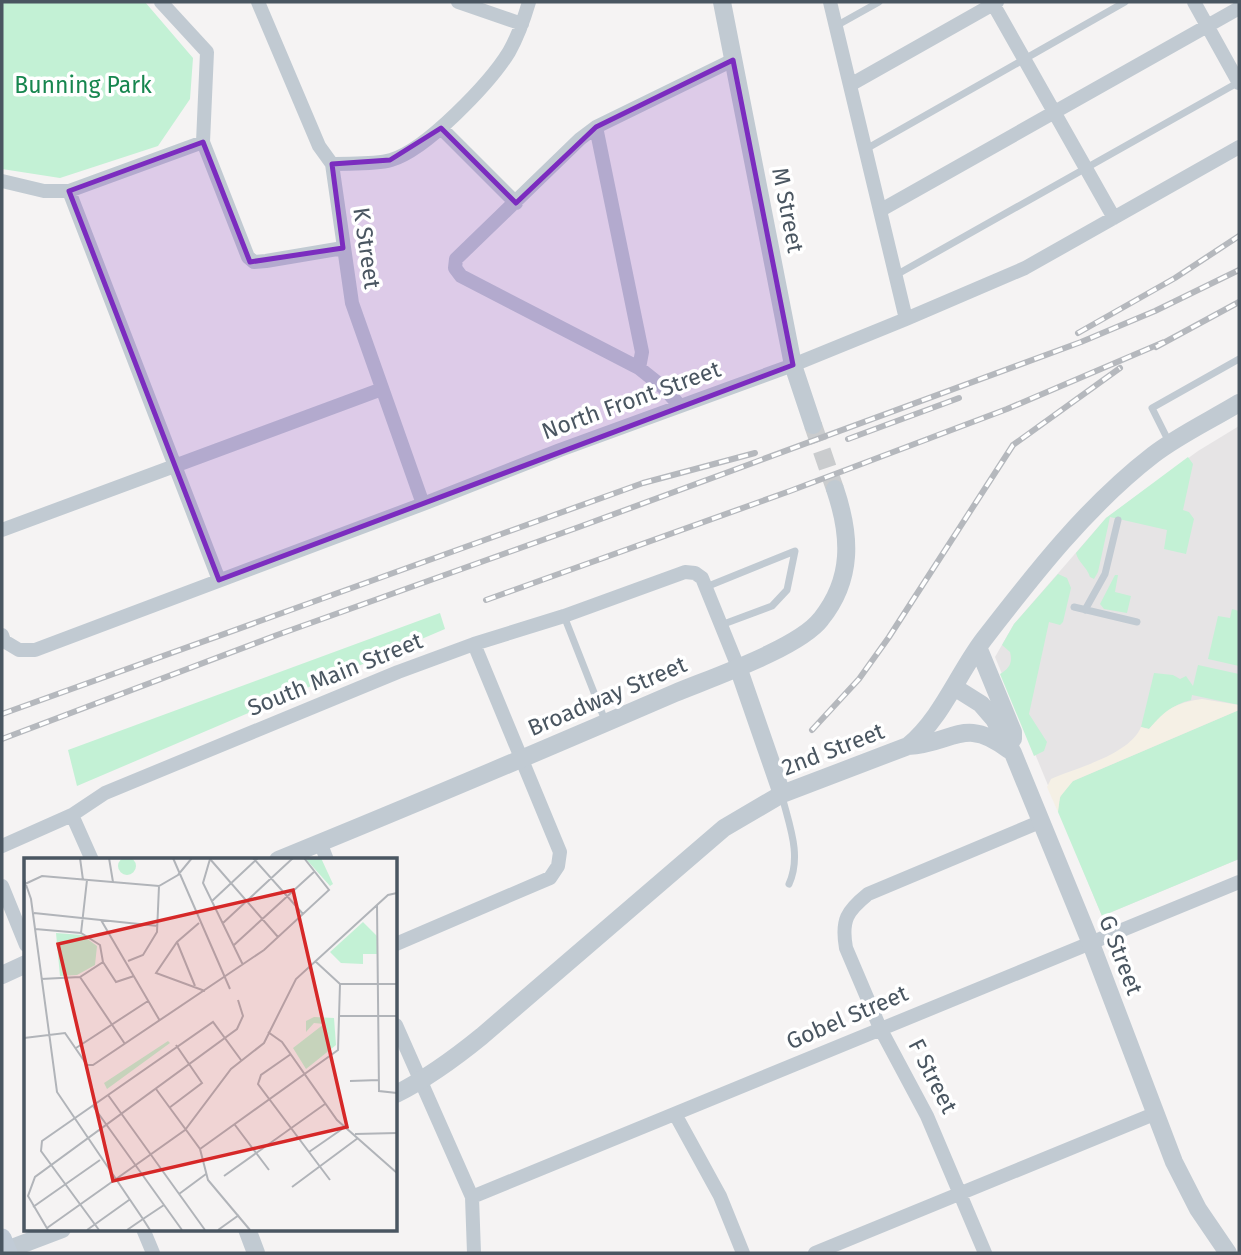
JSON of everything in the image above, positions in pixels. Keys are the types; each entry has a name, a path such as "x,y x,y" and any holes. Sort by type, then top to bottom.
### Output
{"street":[{"path":"161,2 207,52 204,142 248,257 254,262 266,261 343,248"},
{"name":"K Street","path":"258,2 319,146 332,164 352,303 423,504"},
{"path":"458,2 522,24"},
{"path":"332,164 390,160 412,151 442,128 509,52 529,2"},
{"name":"M Street","path":"722,2 793,365 813,425"},
{"path":"830,2 906,319"},
{"path":"850,85 995,2 1024,59 1114,218"},
{"path":"1194,2 1239,82"},
{"path":"881,210 1239,8"},
{"path":"680,406 664,388 639,368 461,276 455,268 456,259 580,139 596,127 733,60"},
{"path":"596,127 642,352 639,368"},
{"path":"442,128 516,203"},
{"path":"2,181 44,191 69,191 204,142"},
{"name":"North Front Street","path":"2,635 4,641 19,650 34,650 793,365 1025,268 1239,147"},
{"path":"69,191 219,580"},
{"path":"2,530 382,389"},
{"name":"2nd Street","path":"397,1093 446,1065 482,1036 724,828 782,794 908,746 921,735 978,647 1027,582 1081,521 1120,481 1156,453 1239,403"},
{"name":"Broadway Street","path":"280,858 523,759 737,667 801,636 819,622 835,599 844,576 848,538 835,489"},
{"name":"South Main Street","path":"2,846 72,815 105,793 330,698 474,644 564,616 685,572 695,573 702,578 705,587"},
{"path":"705,587 737,667 782,794"},
{"path":"397,944 550,878 558,866 560,852 474,644"},
{"path":"978,647 1013,732 1013,753"},
{"name":"G Street","path":"954,687 981,704 995,719 1013,753 1090,942 1174,1162 1198,1209 1226,1253"},
{"path":"908,746 923,746 962,733 974,732 996,740 1013,753"},
{"path":"72,815 92,858"},
{"name":"F Street","path":"985,1253 928,1116 880,1028 846,948 845,919 854,906 868,894 1042,821"},
{"path":"320,842 327,858"},
{"name":"Gobel Street","path":"472,1197 1239,882"},
{"path":"2,886 24,940"},
{"path":"2,975 24,965"},
{"path":"397,1027 472,1197 474,1253"},
{"path":"676,1114 720,1196 743,1253"},
{"path":"815,1253 1154,1114"},
{"path":"5,1248 59,1230"},
{"path":"143,1230 153,1253"},
{"path":"247,1230 257,1253"}],"lane":[{"path":"836,26 879,2"},
{"path":"866,149 1125,2"},
{"path":"896,275 1239,82"},
{"path":"1170,444 1152,408 1239,359"},
{"path":"1085,610 1105,574 1118,520"},
{"path":"705,587 795,551 787,590 772,606 721,625"},
{"path":"1074,607 1137,622"},
{"path":"564,616 606,723"},
{"path":"782,794 796,860 789,884"}],"highlighted area":[{"path":"733,60 793,365 219,580 69,191 203,142 250,262 343,248 332,164 390,160 441,128 516,203 596,127"}],"shaded area":[{"path":"1239,426 1239,859 1102,916 995,657 1014,624 1106,518 1198,451"}],"green space":[{"name":"Bunning Park","path":"2,2 145,2 193,58 190,99 158,146 60,178 2,169"},
{"path":"1188,457 1193,464 1183,510 1189,512 1194,519 1186,554 1164,549 1167,530 1110,517 1098,572 1094,579 1090,577 1076,553 1106,518"},
{"path":"1058,574 1067,578 1071,588 1063,622 1060,625 1049,622 1029,714 1047,742 1044,751 1034,756 1000,674 1011,662 1010,652 1002,645 1014,624"},
{"path":"1115,575 1118,575 1115,592 1131,596 1127,613 1104,609 1100,604"},
{"path":"1232,609 1239,611 1239,666 1208,659 1218,616 1230,618"},
{"path":"440,613 445,629 77,786 68,750"},
{"path":"1198,665 1239,674 1239,705 1192,695 1191,700 1172,708 1149,729 1141,727 1154,673 1173,675 1180,679 1186,676 1193,686"},
{"path":"1239,710 1239,859 1102,916 1058,812 1063,791 1073,781"}],"sand":[{"path":"1202,699 1239,705 1239,710 1073,781 1060,797 1058,812 1047,787 1051,779 1114,753 1135,737 1141,727 1149,729 1172,708"}],"tunnel":[{"path":"813,425 835,489"}],"railway":[{"path":"1078,333 1175,278 1239,236"},
{"path":"2,739 277,635 1081,342 1155,311 1239,270"},
{"path":"1156,347 1239,302"},
{"path":"486,600 790,491 1007,409 1164,342"},
{"path":"812,730 859,679 889,637 1013,445 1120,368"},
{"path":"848,439 959,398"},
{"path":"2,714 643,483 755,453"}]}
